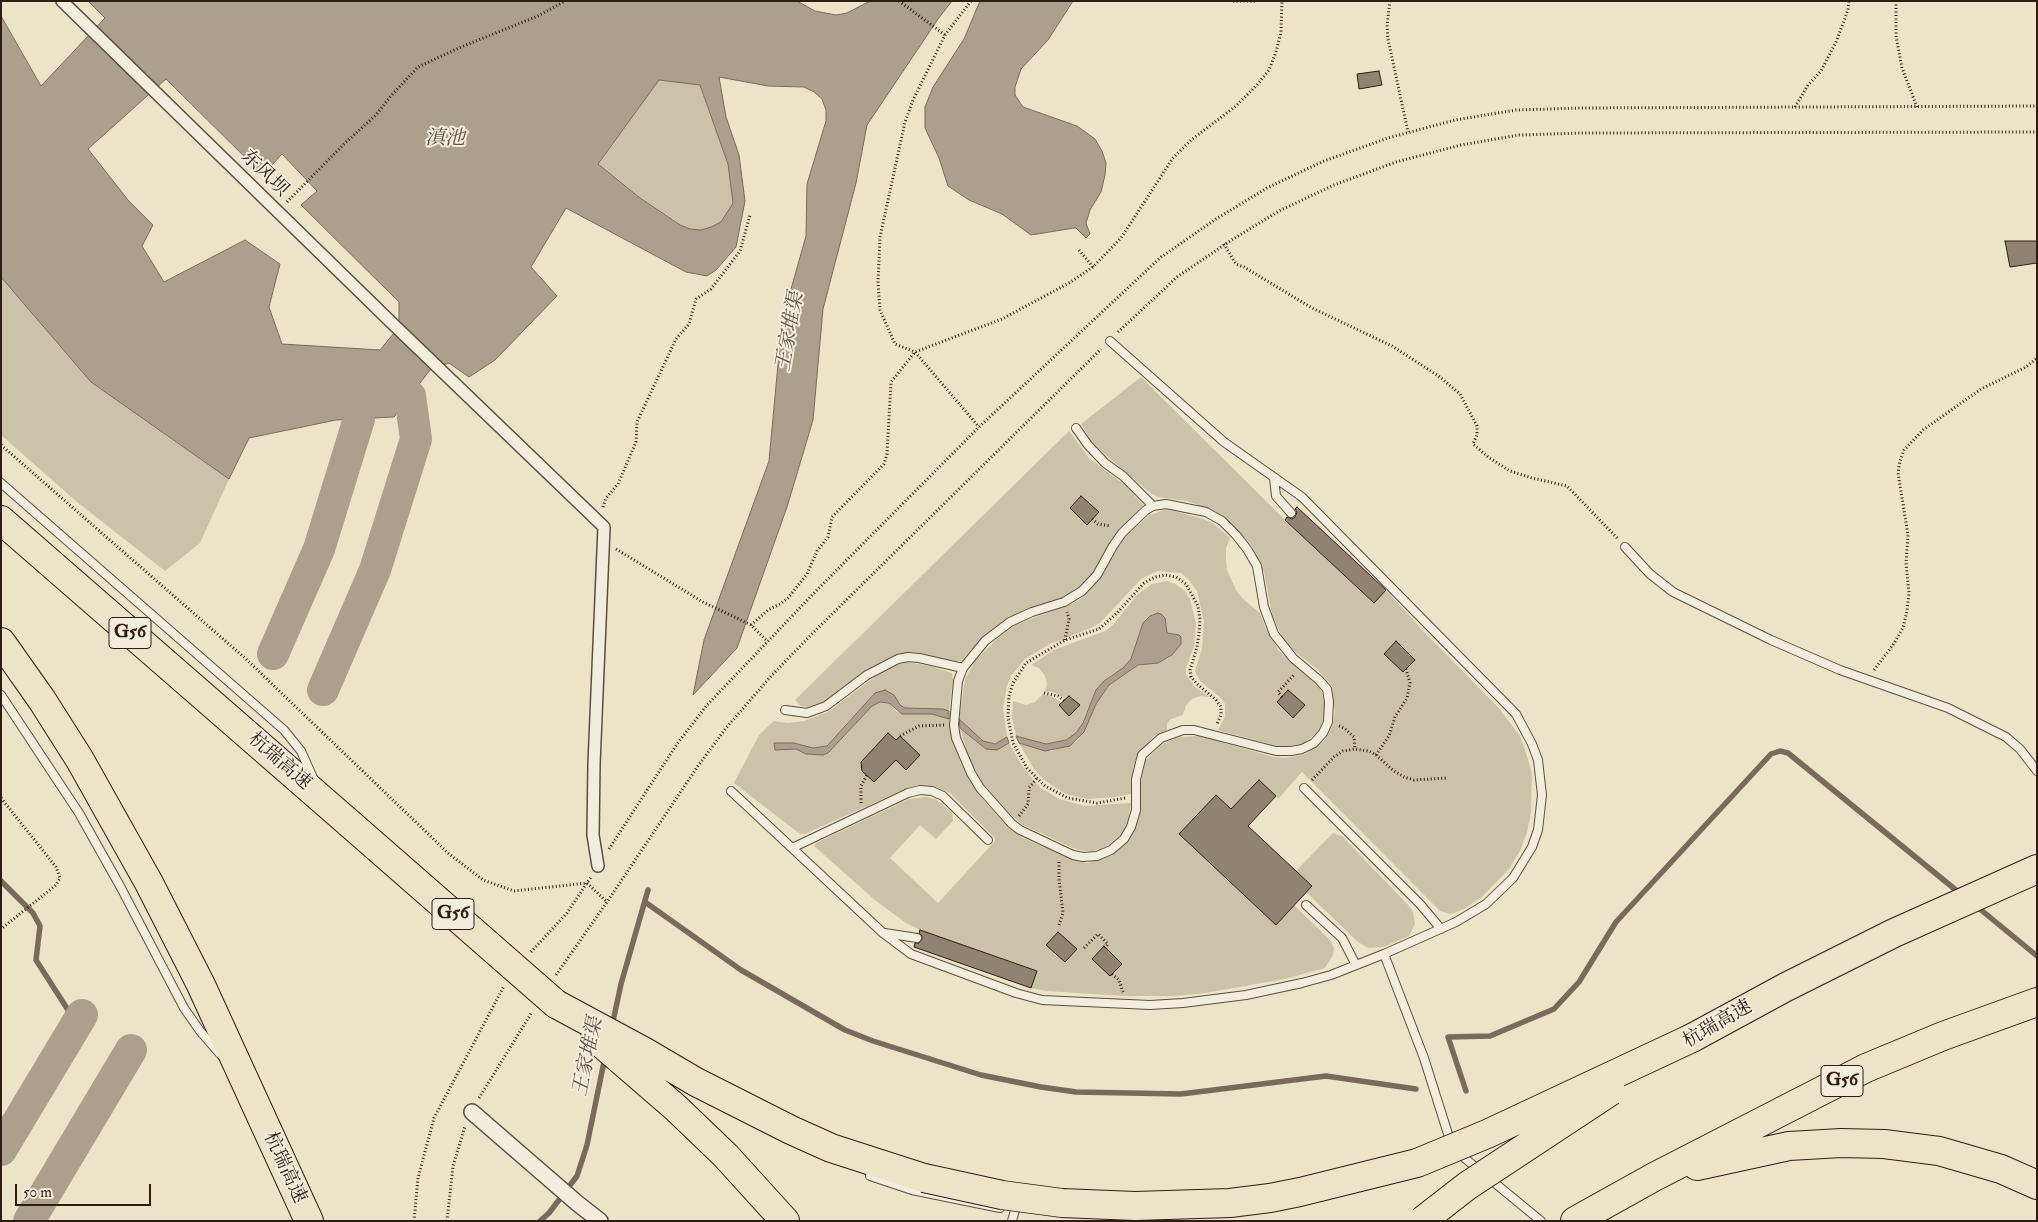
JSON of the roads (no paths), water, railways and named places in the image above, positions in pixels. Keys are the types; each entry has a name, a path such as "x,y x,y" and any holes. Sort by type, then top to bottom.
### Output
{"highway":[{"name":"杭瑞高速","path":"1,520 547,998"},
{"name":"杭瑞高速","path":"1,642 51,715 116,822 184,949 309,1221"},
{"name":"杭瑞高速","path":"1422,1221 1467,1186 1692,1038 1786,986 2037,869"},
{"path":"547,998 740,1105 831,1148 897,1171 968,1189 1038,1201 1092,1205 1230,1203 1270,1198 1417,1163 1487,1134 1692,1038"},
{"path":"547,998 676,1108 726,1156 784,1221"},
{"name":"G56","path":"1575,1221 1654,1177 1866,1068 1943,1036 2037,1002"},
{"path":"1654,1177 1724,1159 1789,1146 1841,1143 1884,1144 1939,1151 2001,1169 2037,1185"}],"street":[{"name":"东风坝","path":"62,1 604,527 594,764 593,835 598,866"},
{"path":"472,1112 600,1221"}],"lane":[{"path":"731,791 883,933 911,954 1016,993 1042,1000 1123,1004 1183,1003 1246,995 1302,984 1331,975 1384,954 1470,915 1500,892 1513,878 1532,847 1538,830 1542,795 1538,760 1516,714 1302,498 1224,442 1110,340"},
{"path":"1076,428 1101,459 1123,476 1153,506"},
{"path":"1274,478 1276,496 1291,514"},
{"path":"1,483 284,730 301,751 318,792 340,815"},
{"path":"1166,504 1206,512 1222,521 1236,535 1257,566 1264,607 1274,634 1282,646 1327,689 1329,702 1328,722 1324,733 1314,743 1302,750 1276,751 1209,733 1183,730 1160,738 1142,755 1139,765 1136,810 1131,827 1124,839 1111,850 1098,856 1083,857 1061,850 1027,835 1012,824 986,796 971,773 961,752 954,725 958,681 962,668 985,641 1010,622 1032,612 1064,602 1082,591 1094,580 1122,533 1146,510 1153,506 1166,504"},
{"path":"1625,547 1650,574 1673,592 1771,640 1840,670 1948,708 2006,737 2020,749 2037,771"},
{"path":"785,710 807,713 826,706 867,675 898,659 908,657 919,658 962,668"},
{"path":"1,695 79,813 184,1008 200,1031 236,1072 252,1097"},
{"path":"1304,788 1420,904 1441,929"},
{"path":"792,848 908,793 920,790 932,791 943,796 988,840"},
{"path":"1306,905 1342,938 1356,965"},
{"path":"883,933 917,938"},
{"path":"1384,954 1424,1058 1454,1158 1540,1221"},
{"path":"1229,1212 1320,1196 1454,1158"},
{"path":"870,1176 912,1190 955,1200 1025,1211"},
{"path":"1012,1221 1015,1210"}],"water":[{"name":"滇池","path":"88,1 797,1 815,11 836,15 847,13 870,1 952,1 867,125 856,183 823,309 813,420 787,507 737,648 693,695 704,640 769,461 782,321 806,236 807,184 826,121 826,110 822,99 804,87 768,86 719,77 726,117 739,155 745,201 736,247 716,270 707,276 686,272 566,208 531,267 557,296 495,360 469,377 449,363 430,370 394,417 336,420 249,438 229,479 91,382 1,277 1,16 41,86 105,18","holes":["166,79 263,175 282,154 317,191 301,205 399,302 399,320 394,333 380,350 282,344 269,307 280,264 245,240 164,282 142,246 153,225 128,200 88,149","659,80 700,85 728,164 733,203 721,222 711,227 701,230 690,229 680,225 640,198 598,164"]},
{"path":"980,1 1073,1 1048,40 1021,69 1015,87 1015,95 1023,107 1077,126 1095,139 1102,151 1106,163 1105,175 1101,192 1090,210 1086,223 1090,234 1086,238 1076,228 1031,235 1002,214 969,200 948,186 939,158 925,128 925,107 933,87 964,39"},
{"path":"1158,613 1165,618 1167,633 1181,637 1181,644 1172,655 1158,663 1138,665 1109,685 1096,704 1084,732 1070,746 1045,751 1019,743 1016,736 1046,744 1066,740 1076,733 1083,723 1096,690 1131,659 1143,623 1150,616"},
{"path":"885,690 894,695 900,705 905,708 943,709 949,711 949,719 932,714 902,714 889,703 880,702 872,706 828,753 823,755 806,754 796,749 775,750 774,743 794,743 813,748 827,746 875,693"},
{"path":"959,719 983,741 995,744 1007,737 1009,743 997,750 986,749 960,728"}],"waterway":[{"path":"323,690 375,570 416,439 410,396"},
{"path":"273,654 319,549 359,419"},
{"path":"1466,1091 1448,1037 1490,1036 1554,1009 1579,982 1616,922 1771,754 1780,751 1788,753 1962,895"},
{"path":"1,881 33,913 40,926 36,960 77,1024"},
{"name":"王家堆渠","path":"612,1026 621,984 648,890"},
{"path":"645,902 741,970 845,1030 873,1041 981,1075 1076,1092 1181,1094 1326,1076 1416,1089"},
{"path":"1975,905 2037,956"},
{"path":"1,1150 82,1015"},
{"path":"29,1221 131,1050"},
{"name":"王家堆渠","path":"540,1221 549,1213 577,1176 587,1145 605,1057"}]}
